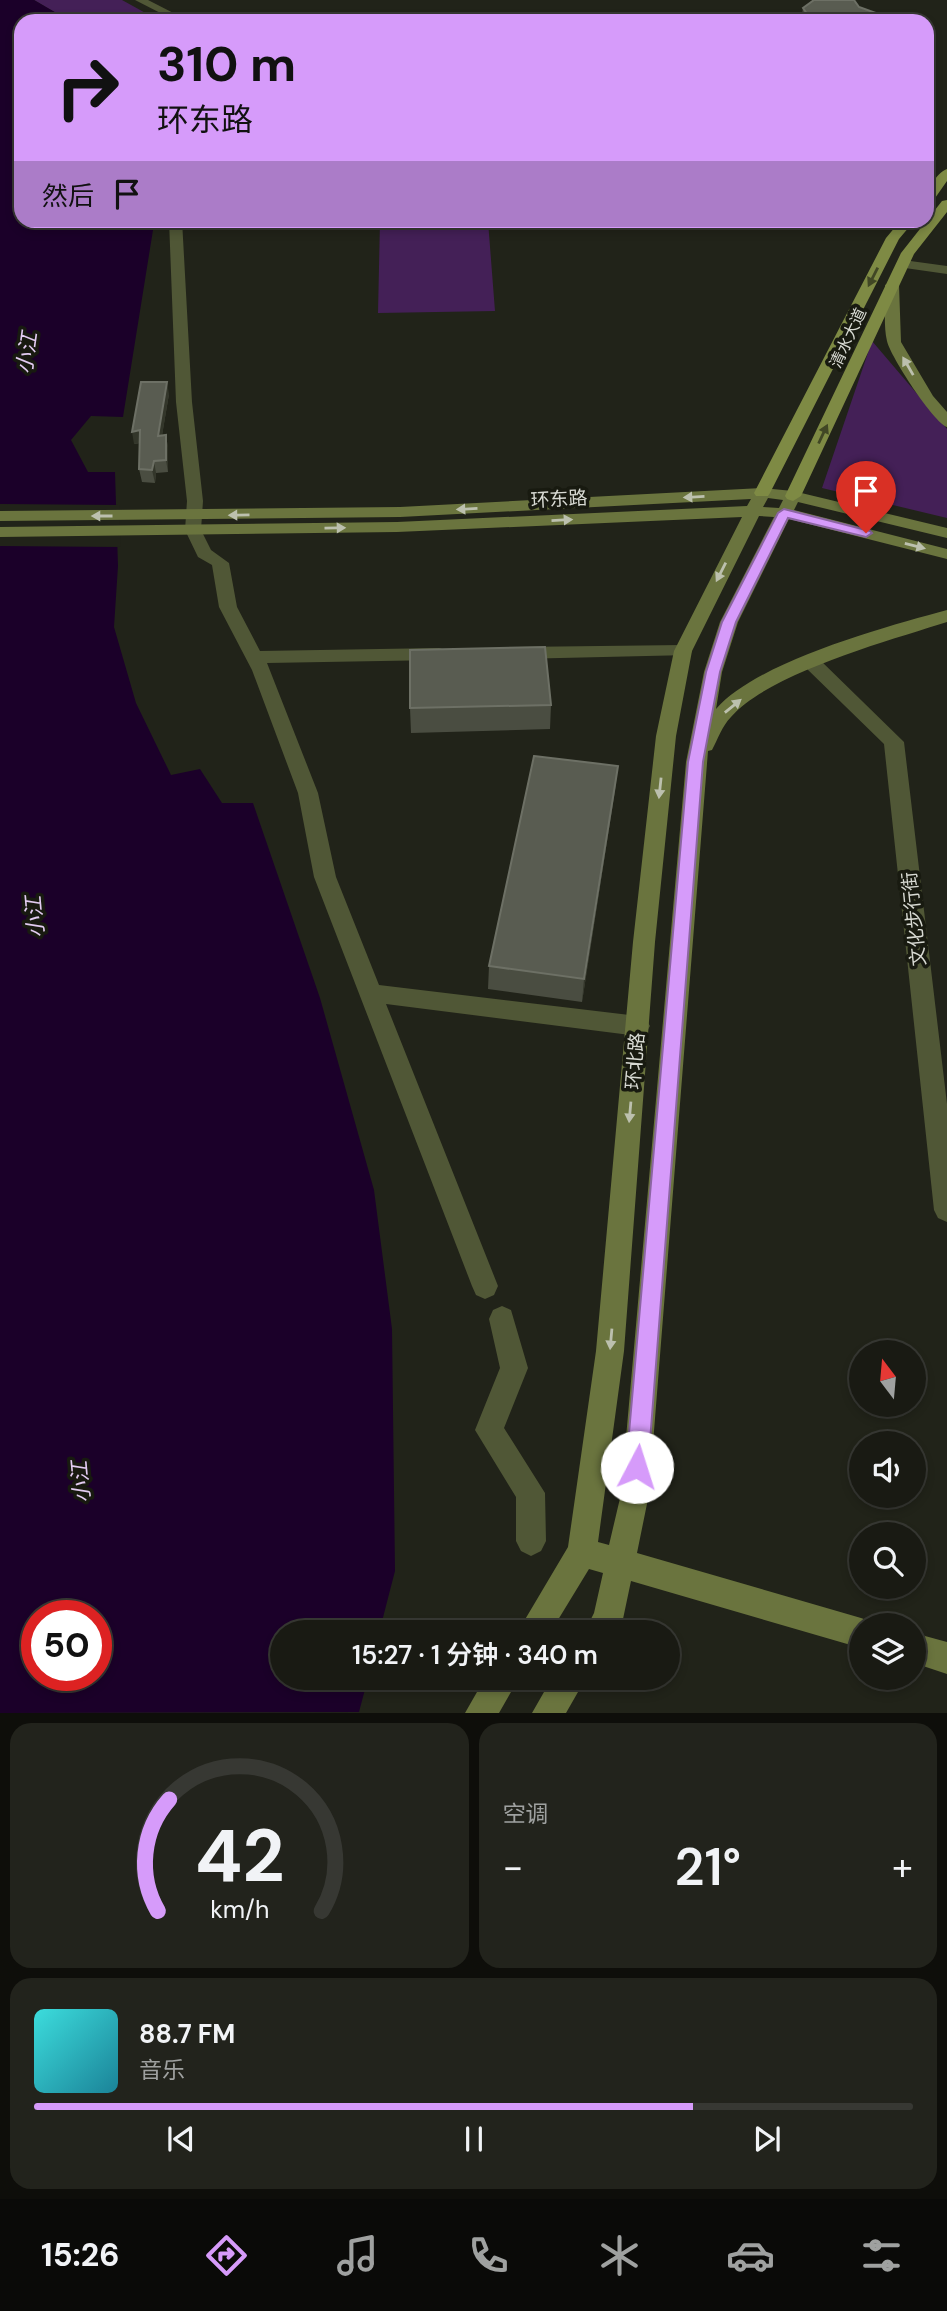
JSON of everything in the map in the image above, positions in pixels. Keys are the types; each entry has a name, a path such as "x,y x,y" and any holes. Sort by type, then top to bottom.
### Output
{"main road":[{"path":"934,190 947,173"},
{"name":"清水大道","path":"934,220 947,204"},
{"name":"清水大道","path":"757,502 893,238 902,228"},
{"name":"清水大道","path":"789,504 892,285 916,241 927,228"},
{"path":"892,285 894,342 927,398 947,422"},
{"name":"环东路","path":"169,523 397,527 757,502 789,504 947,533"},
{"name":"环北路","path":"539,1620 582,1552 610,1351 644,942 666,736 683,651 757,502"},
{"name":"环东路","path":"789,504 947,554"},
{"name":"环北路","path":"607,1620 635,1494 696,762 713,672 729,622 789,504"},
{"path":"0,516 169,523"},
{"path":"0,532 169,523"},
{"path":"696,762 725,710 768,680 947,616"},
{"path":"582,1552 849,1630"},
{"path":"926,1652 947,1658"},
{"path":"481,1713 495,1690"},
{"path":"548,1713 562,1690"}],"street":[{"path":"140,0 169,14"},
{"path":"175,228 183,390 194,523 204,552 220,564 228,607 255,657 308,793 325,877 485,1286"},
{"path":"903,264 947,270"},
{"path":"503,653 683,651"},
{"path":"255,657 462,654"},
{"name":"文化步行街","path":"812,663 894,742 947,1210"},
{"path":"369,993 638,1026"},
{"path":"502,1319 514,1368 489,1430 530,1493 531,1541"}],"shaded area":[{"path":"34,0 122,0 147,14 58,14"},
{"path":"380,228 489,228 495,311 378,313"},
{"path":"872,341 947,429 947,518 822,488"}],"water":[{"name":"小江","path":"0,0 34,0 58,14 14,14 14,228 153,228 123,417 91,416 71,440 88,472 115,472 118,566 114,627 136,703 171,775 200,769 222,803 253,803 320,998 374,1190 392,1329 395,1571 382,1620 270,1620 270,1690 365,1690 359,1712 0,1713"}],"pier":[{"path":"0,504 119,505 121,547 0,546"}],"building":[{"path":"814,0 854,0 859,7 878,14 807,14 803,8"},
{"path":"141,382 167,382 158,436 166,435 166,460 154,461 152,470 139,469 140,430 132,432"},
{"path":"545,647 551,705 410,708 410,650"},
{"path":"534,756 618,766 584,979 489,966"}],"route":[{"path":"637,1467 696,762 713,672 729,622 784,513 866,533"}]}
